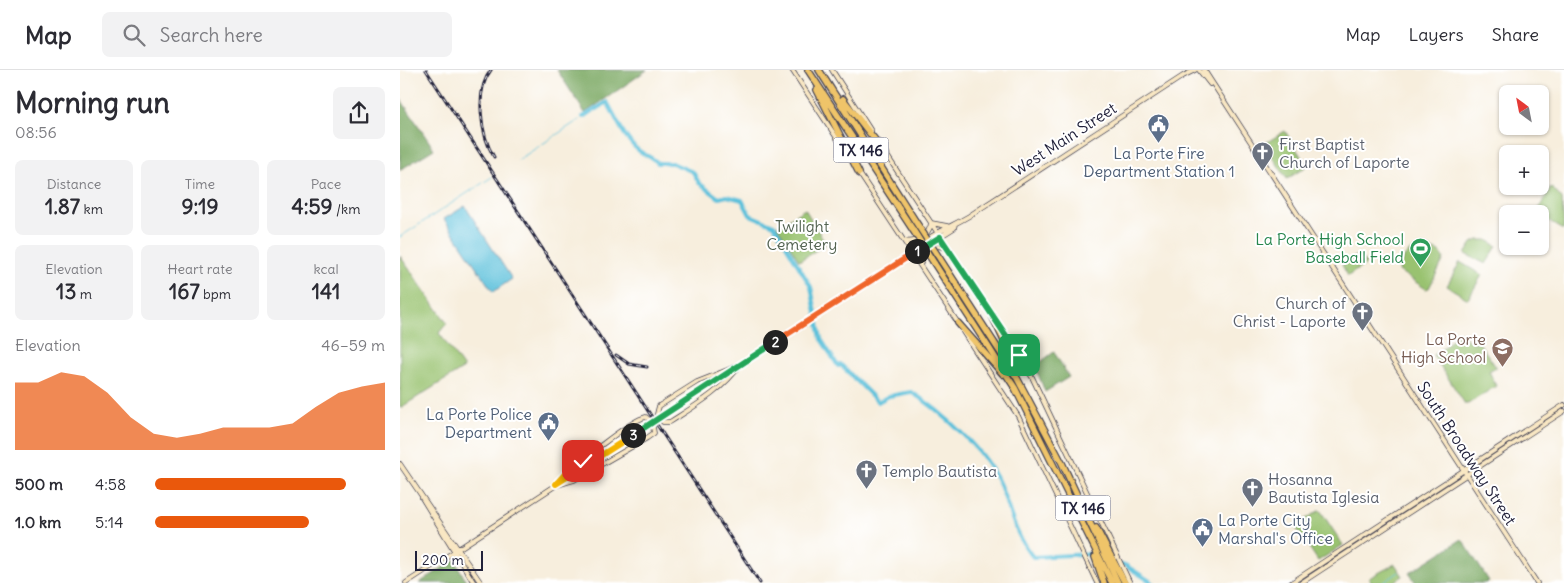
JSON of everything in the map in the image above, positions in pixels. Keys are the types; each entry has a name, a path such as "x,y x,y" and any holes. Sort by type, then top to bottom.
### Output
{"highway":[{"path":"807,70 860,174"},
{"name":"TX 146","path":"807,70 913,230 937,261 1017,378 1107,554 1118,570"},
{"path":"820,70 886,154"},
{"name":"TX 146","path":"820,70 919,227 937,261 1015,388 1102,568"},
{"path":"992,317 1012,358 1017,378"},
{"path":"958,323 1015,388"},
{"path":"1102,568 1104,583"},
{"path":"1102,568 1112,583"},
{"path":"1118,570 1118,583"},
{"path":"1118,570 1126,583"}],"main road":[{"path":"792,70 1018,416 1097,583"},
{"path":"832,70 1032,377 1118,556 1118,570 1130,583"},
{"name":"West Main Street","path":"1185,75 1190,70"},
{"name":"West Main Street","path":"406,583 955,224 1195,70"},
{"name":"South Broadway Street","path":"1199,70 1212,85"},
{"name":"South Broadway Street","path":"1204,70 1537,583"},
{"path":"905,242 913,242 928,233 931,224"},
{"path":"931,224 943,227 955,224"},
{"path":"920,265 923,256 938,246 947,248"},
{"path":"740,365 734,374 717,390 670,422 663,422 657,414 659,406 697,382 740,365"},
{"path":"1291,583 1564,404"},
{"path":"1301,583 1564,411"},
{"path":"1552,412 1555,417"},
{"path":"646,417 652,422 654,433 647,438 574,480 556,485 573,468 634,423 646,417"},
{"path":"400,464 456,550 474,583"},
{"path":"1447,481 1450,486"},
{"path":"456,550 481,583"},
{"path":"1318,565 1322,570"}],"green space":[{"path":"557,70 647,70 585,113"},
{"path":"400,98 434,149 400,170"},
{"path":"1285,131 1307,166 1287,179 1264,144"},
{"path":"1551,187 1562,199 1564,230 1549,221 1549,205 1541,205 1547,195 1549,195"},
{"name":"Twilight Cemetery","path":"805,209 826,244 799,261 777,226"},
{"path":"1478,240 1487,240 1497,246 1486,264 1465,254 1472,243"},
{"name":"La Porte High School Baseball Field","path":"1423,246 1439,252 1444,259 1429,288 1426,289 1399,271 1406,254"},
{"path":"1359,254 1366,264 1348,276 1342,265"},
{"path":"400,256 447,323 439,333 464,368 400,408"},
{"path":"1460,262 1482,275 1468,299 1447,286"},
{"path":"1462,332 1468,341 1471,339 1474,343 1478,341 1496,367 1489,371 1496,386 1468,404 1465,404 1433,355"},
{"path":"1054,352 1069,377 1045,392 1035,366"},
{"path":"1320,510 1343,545 1318,561 1295,526"},
{"path":"1462,539 1489,581 1485,583 1416,583 1409,573"},
{"path":"455,560 467,583 419,583"},
{"path":"1395,564 1403,576 1392,583 1372,583 1369,578"}],"water":[{"path":"465,206 512,279 493,292 444,219"}],"waterway":[{"path":"583,117 607,102 624,134 640,152 658,163 672,163 693,172 699,183 719,198 727,196 742,200 750,215 774,225 811,287 821,339 838,366 841,365 878,402 889,396 911,392 936,409 962,433 993,472 1000,485 1017,532 1033,557 1090,554 1096,557"},
{"path":"518,160 579,120"},
{"path":"400,237 492,177"},
{"path":"1114,565 1125,565 1153,583"},
{"path":"1383,583 1399,572"}],"railway":[{"path":"426,70 760,583"},
{"path":"491,70 482,90 481,114 489,148 494,157"},
{"path":"616,355 629,364 647,367"}],"place":[{"name":"La Porte Fire Department Station 1","path":"1159,143"},
{"name":"First Baptist Church of Laporte","path":"1263,172"},
{"name":"La Porte High School Baseball Field","path":"1420,267"},
{"name":"Church of Christ - Laporte","path":"1362,331"},
{"name":"La Porte High School","path":"1502,367"},
{"name":"La Porte Police Department","path":"548,442"},
{"name":"Templo Bautista","path":"866,490"},
{"name":"Hosanna Bautista Iglesia","path":"1252,507"},
{"name":"La Porte City Marshal's Office","path":"1202,548"}],"route":[{"path":"583,461 565,474 556,484 912,253 940,237 1019,355"}]}
